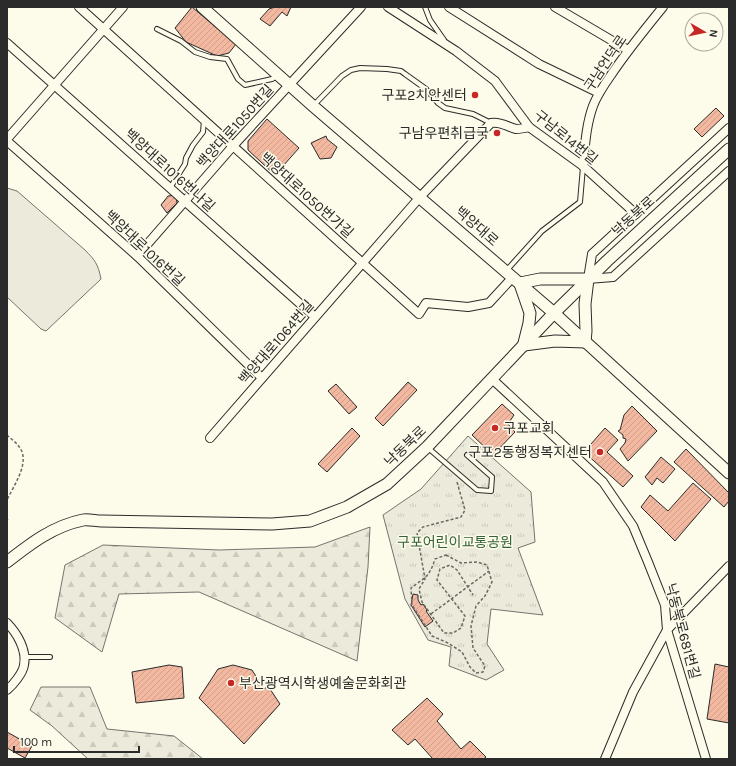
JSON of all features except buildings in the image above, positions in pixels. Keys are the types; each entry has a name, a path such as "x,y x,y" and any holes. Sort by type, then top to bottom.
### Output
{"main road":[{"name":"백양대로","path":"202,7 313,106 554,313 729,473"},
{"name":"낙동북로","path":"7,562 28,545 47,533 84,520 272,524 310,521 347,508 387,484 427,447 491,378 607,260 729,149"},
{"path":"513,277 557,280 588,279 585,304 585,342 555,341 524,345 530,313 513,277"}],"street":[{"name":"백양대로1050번가길","path":"79,7 363,263"},
{"path":"7,140 123,7"},
{"name":"백양대로1050번길","path":"137,256 233,146 361,7"},
{"name":"구남로14번길","path":"388,7 447,45 496,81 529,128 583,166 636,214"},
{"path":"449,7 539,64 599,93"},
{"path":"555,7 628,50"},
{"name":"구남언덕로","path":"583,166 589,119 599,93 628,50 663,7"},
{"name":"백양대로1016번나길","path":"7,43 315,317"},
{"path":"491,123 501,122 515,128 529,128"},
{"name":"백양대로1064번길","path":"210,438 420,197 491,123"},
{"path":"729,128 592,254 588,279 613,277 729,171"},
{"name":"백양대로1016번길","path":"7,140 137,256 262,378"},
{"path":"363,263 419,314 426,303 468,307 489,303 513,277"},
{"name":"낙동북로681번길","path":"491,378 603,482 633,526 665,605 667,630 706,759"},
{"path":"605,759 633,692 667,630 729,566"},
{"path":"7,623 15,631 23,648 24,657 24,665 14,684 7,690"}],"lane":[{"path":"425,7 430,20 447,45"},
{"path":"157,28 195,52 210,57 227,60 238,79 245,85 272,79 278,75"},
{"path":"313,106 342,76 351,70 360,68 387,69 401,71 406,74 445,108 473,114 491,123"},
{"path":"170,188 185,164 192,145 203,132 204,120"},
{"path":"513,277 542,230 580,202 583,166"},
{"path":"427,447 454,468 477,490 491,491 492,477 467,455"},
{"path":"24,657 50,657"}],"path":[{"path":"7,435 20,447 24,455 24,464 7,500"},
{"path":"425,579 417,533 423,526 461,517 465,510 454,468"},
{"path":"425,579 420,581 412,588 412,605 432,636 448,643 462,652 470,667 476,673 483,672 485,666 473,648 472,626 476,606 486,596 492,582 487,565 477,562 461,564 446,555 435,559 431,571 419,589 422,602 444,633 453,633 461,628 465,616 437,580 440,569 450,565 457,570 474,595"},
{"path":"431,614 489,570"}],"green space":[{"path":"7,188 17,191 85,250 96,263 100,274 101,279 46,331 41,329 7,297"},
{"name":"구포어린이교통공원","path":"468,436 531,492 535,542 518,548 543,615 491,609 487,644 504,670 486,680 449,666 451,647 428,640 405,599 383,515 421,489"},
{"path":"370,527 368,567 357,661 199,592 119,594 102,652 55,618 65,565 103,545 219,550 315,547"},
{"path":"41,687 90,687 107,729 174,736 203,759 88,759 52,726 30,710"}],"place":[{"name":"구포2치안센터","path":"475,95"},
{"name":"구남우편취급국","path":"497,133"},
{"name":"구포교회","path":"495,428"},
{"name":"구포2동행정복지센터","path":"600,452"},
{"name":"부산광역시학생예술문화회관","path":"231,683"}]}
